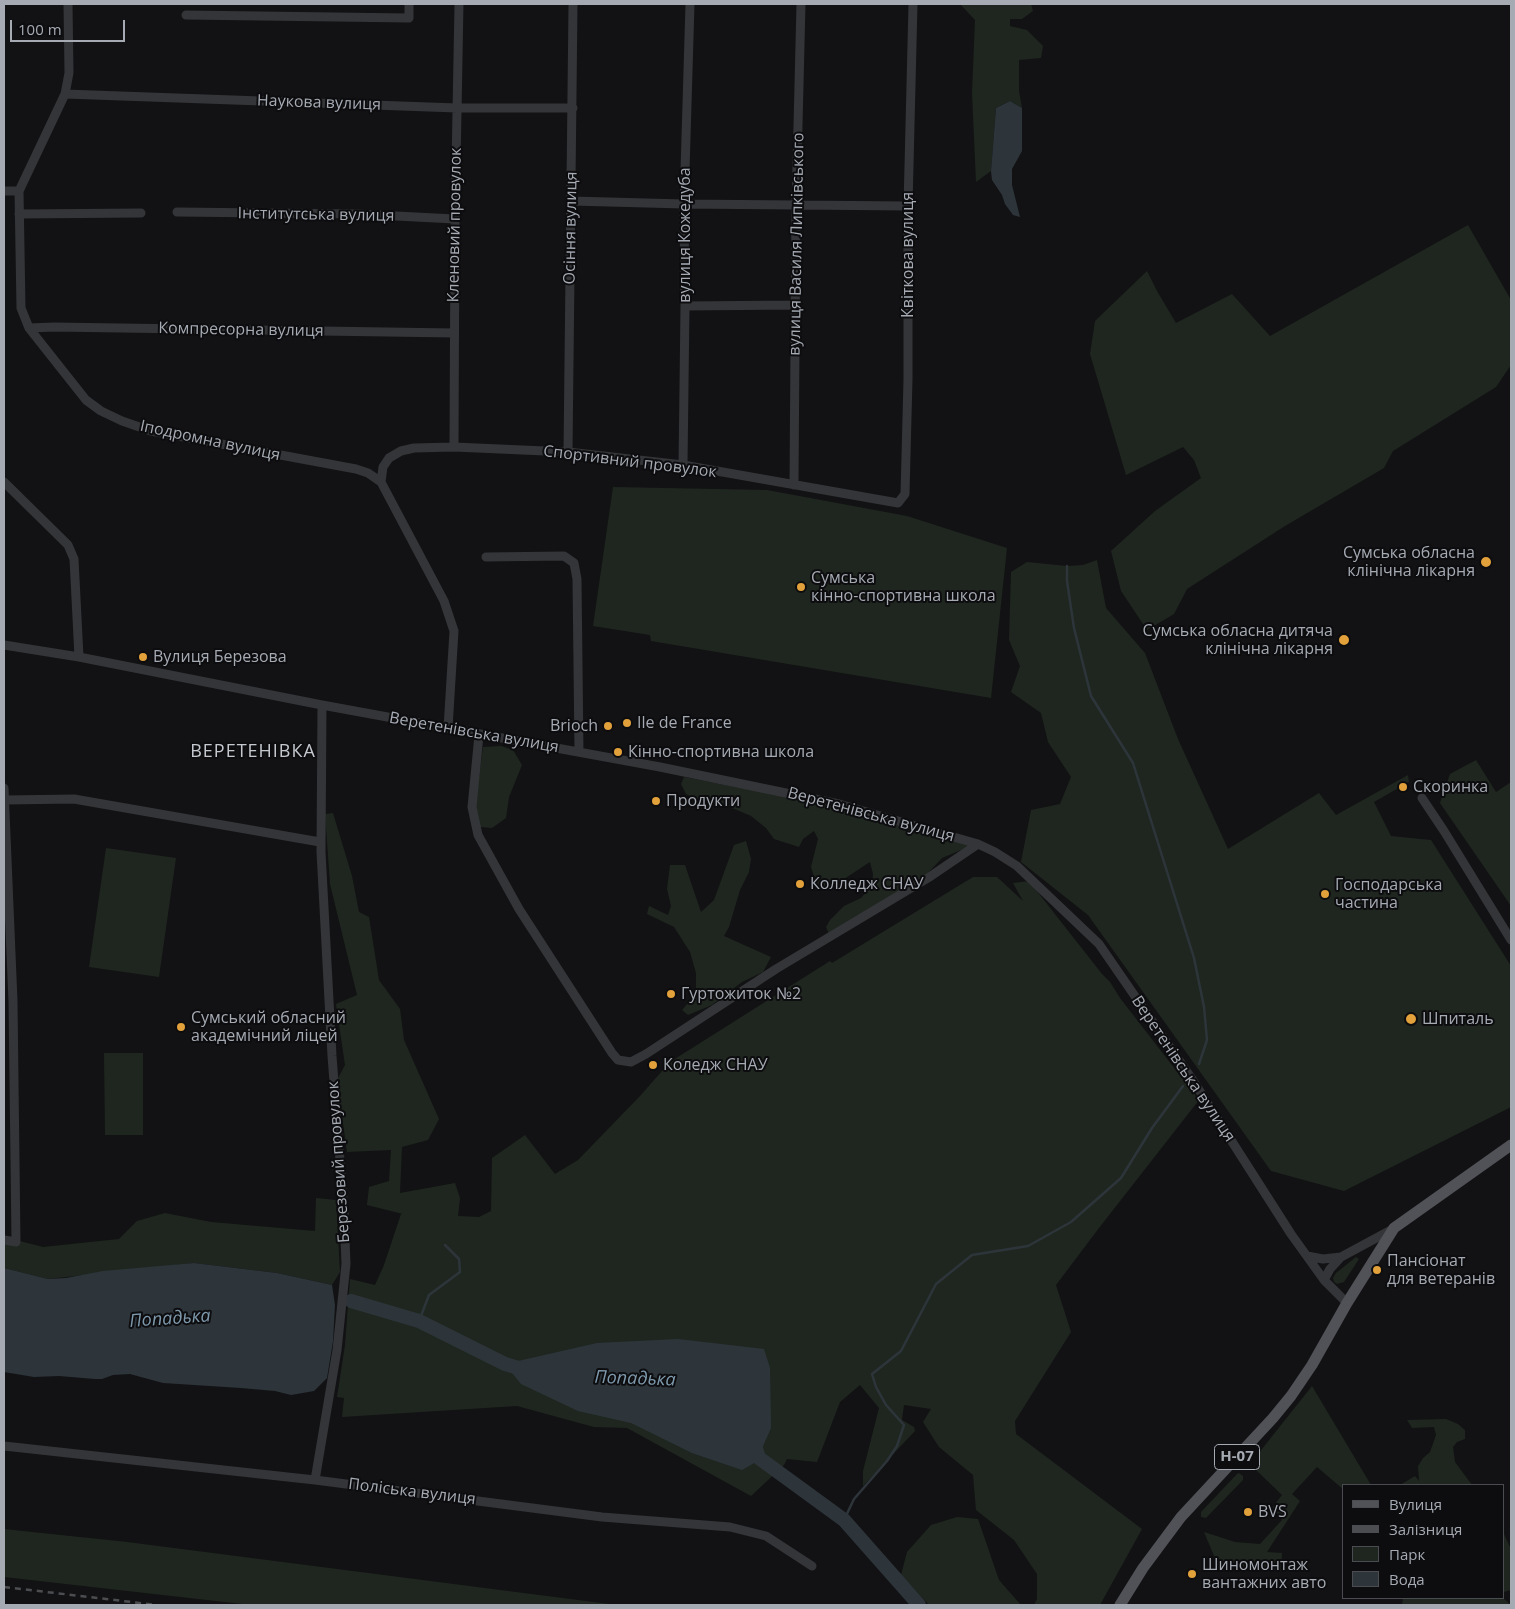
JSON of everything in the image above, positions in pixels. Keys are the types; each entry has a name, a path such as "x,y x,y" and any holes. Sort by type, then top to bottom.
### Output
{"main road":[{"name":"Н-07","path":"1120,1605 1143,1568 1181,1518 1291,1396 1324,1346 1347,1303 1394,1228 1511,1145"}],"street":[{"name":"Іподромна вулиця","path":"68,4 69,73 65,94 18,191 21,308 29,328 86,400 101,411 122,421 150,431 356,469 368,473 381,482"},
{"path":"186,15 409,18 409,4"},
{"name":"Кленовий провулок","path":"454,447 455,219 459,4"},
{"name":"Осіння вулиця","path":"568,452 574,4"},
{"name":"вулиця Кожедуба","path":"683,465 686,306 684,204 690,4"},
{"name":"вулиця Василя Липківського","path":"794,485 796,206 801,4"},
{"name":"Квіткова вулиця","path":"898,504 905,494 908,379 908,206 913,4"},
{"name":"Наукова вулиця","path":"65,94 457,108 573,108"},
{"path":"4,191 18,191"},
{"path":"571,201 796,206 908,206"},
{"name":"Інститутська вулиця","path":"177,212 357,214 455,219"},
{"path":"19,214 140,213"},
{"path":"686,306 796,305"},
{"name":"Компресорна вулиця","path":"29,328 454,333"},
{"name":"Спортивний провулок","path":"381,482 383,467 388,458 401,451 414,448 454,447 568,452 683,465 898,504"},
{"path":"4,482 68,545 74,559 79,657"},
{"path":"381,482 444,601 454,631 448,728"},
{"path":"486,557 564,556 574,563 577,579 579,752"},
{"name":"Веретенівська вулиця","path":"4,645 79,657 479,735 579,752 839,804 978,844 995,852 1017,866 1099,944 1192,1079 1291,1234 1324,1280 1347,1303"},
{"name":"Березовий провулок","path":"315,1480 337,1350 346,1264 320,842 322,705"},
{"path":"479,735 472,807 478,835 528,923 618,1060 631,1062 646,1054 776,969 928,878 978,844"},
{"path":"4,788 8,1001 16,1242 4,1240"},
{"path":"5,800 74,798 320,842"},
{"path":"1422,798 1511,940"},
{"path":"1324,1280 1330,1269 1341,1257 1394,1228"},
{"path":"1307,1256 1323,1259 1341,1257"},
{"name":"Поліська вулиця","path":"4,1446 315,1480 602,1517 730,1528 766,1536 812,1566"}],"green space":[{"path":"960,4 1031,4 1033,11 1022,19 1010,19 1010,26 1027,30 1043,46 1041,58 1019,60 1019,91 1022,108 1010,101 996,108 991,171 976,182 972,93 975,20"},
{"path":"1468,225 1511,300 1511,365 1496,387 1393,451 1384,468 1285,526 1187,589 1174,614 1147,630 1121,591 1111,551 1155,511 1201,478 1194,460 1183,447 1126,475 1090,354 1095,321 1147,271 1176,323 1232,294 1270,336"},
{"name":"Сумська кінно-спортивна школа","path":"613,487 767,490 907,516 1007,548 991,698 651,641 650,635 593,626"},
{"path":"1097,560 1106,608 1145,653 1178,739 1228,849 1319,793 1336,815 1408,775 1409,782 1374,802 1391,836 1431,840 1511,966 1511,1107 1344,1191 1271,1171 1088,915 1021,862 1031,810 1060,804 1071,777 1048,742 1041,713 1011,692 1020,666 1009,640 1011,572 1027,562 1067,566 1083,565"},
{"path":"501,746 513,750 522,765 509,797 506,818 492,828 480,827 475,807 483,747"},
{"path":"1476,760 1496,792 1511,782 1511,906 1440,803 1450,774"},
{"path":"684,777 861,811 973,845 942,858 925,876 829,934 826,927 830,920 844,906 861,898 872,886 873,874 870,862 838,883 820,889 811,867 818,839 814,831 803,839 799,847 774,839 766,828 751,816 716,801 698,800 686,794 681,784"},
{"path":"333,813 352,876 359,912 369,917 379,980 400,1009 404,1040 439,1119 428,1140 402,1147 400,1193 455,1183 460,1198 458,1216 479,1217 491,1211 492,1158 525,1135 555,1174 578,1160 670,1062 830,961 832,963 973,877 997,877 1023,901 1013,883 1029,881 1110,982 1120,998 1199,1100 1056,1285 1071,1332 1015,1421 1016,1434 1142,1529 1100,1605 1034,1605 1037,1599 1037,1574 1014,1540 976,1510 973,1475 939,1447 923,1422 931,1409 904,1405 902,1420 914,1427 915,1431 863,1486 863,1471 879,1408 860,1385 840,1402 817,1462 787,1459 784,1465 751,1496 627,1428 594,1427 517,1406 342,1417 344,1398 337,1397 345,1345 350,1279 375,1285 384,1265 401,1214 403,1214 367,1205 369,1187 389,1181 391,1150 347,1152 337,1080 345,1065 336,1004 357,995 330,884 325,814"},
{"path":"746,841 751,859 749,872 740,890 729,927 724,936 771,957 763,972 742,982 712,1005 688,1015 682,1010 696,994 696,973 690,952 674,927 647,914 649,906 668,915 671,906 667,889 670,865 685,865 701,912 714,900 734,845"},
{"path":"106,848 176,858 159,977 89,967"},
{"path":"104,1053 143,1053 143,1135 105,1135"},
{"path":"316,1198 336,1200 340,1272 332,1285 277,1273 194,1263 48,1279 4,1268 4,1237 43,1247 119,1239 137,1221 165,1213 211,1222 315,1231"},
{"path":"1356,1257 1359,1259 1344,1282 1337,1284 1334,1282 1333,1278 1336,1273"},
{"path":"1312,1386 1370,1484 1342,1484 1342,1488 1317,1467 1292,1494 1300,1501 1267,1552 1282,1553 1281,1571 1217,1563 1204,1532 1235,1542 1260,1544 1282,1520 1272,1508 1282,1495 1256,1470 1254,1459"},
{"path":"1446,1419 1458,1424 1465,1430 1465,1439 1457,1442 1453,1447 1455,1462 1471,1484 1402,1484 1415,1476 1419,1481 1418,1466 1430,1452 1436,1435 1434,1427 1412,1428 1407,1420"},
{"path":"1239,1473 1243,1476 1243,1480 1206,1518 1201,1517 1201,1512"},
{"path":"957,1517 978,1519 999,1580 1021,1605 929,1605 901,1575 907,1552 931,1525"},
{"path":"4,1529 127,1542 617,1605 251,1605 4,1577"},
{"path":"1505,1536 1511,1549 1511,1590 1505,1592"},
{"path":"1403,1599 1504,1599 1511,1605 1402,1605"}],"water":[{"path":"1010,101 1022,108 1022,151 1012,169 1012,185 1020,217 1013,215 1005,204 1002,195 992,180 991,171 996,108"},
{"path":"194,1263 277,1273 332,1285 335,1305 333,1341 327,1378 314,1391 291,1395 275,1391 163,1383 130,1374 95,1379 59,1376 34,1377 4,1372 4,1268 48,1279 66,1278 103,1271"},
{"path":"678,1339 764,1349 770,1368 771,1428 756,1462 742,1470 692,1453 631,1423 578,1411 521,1384 505,1364 597,1343"}],"waterway":[{"path":"1067,566 1067,581 1074,628 1091,696 1133,763 1194,958 1204,1007 1207,1040 1199,1064"},
{"path":"844,1520 854,1499 887,1461 897,1446 904,1425 886,1405 876,1387 872,1374 901,1351 936,1284 972,1255 1028,1246 1071,1222 1121,1178 1152,1128 1183,1086"},
{"path":"419,1321 429,1295 460,1272 459,1259 445,1245"},
{"name":"Попадька","path":"351,1301 419,1321 505,1364 522,1369"},
{"name":"Попадька","path":"753,1440 759,1458 844,1520 919,1605"}],"railway":[{"path":"4,1587 157,1605"}],"place":[{"name":"Сумська обласна клінічна лікарня","path":"1486,562"},
{"name":"Сумська кінно-спортивна школа","path":"801,587"},
{"name":"Сумська обласна дитяча клінічна лікарня","path":"1344,640"},
{"name":"Вулиця Березова","path":"143,657"},
{"name":"Ile de France","path":"627,723"},
{"name":"Brioch","path":"608,726"},
{"name":"Кінно-спортивна школа","path":"618,752"},
{"name":"Скоринка","path":"1403,787"},
{"name":"Продукти","path":"656,801"},
{"name":"Колледж СНАУ","path":"800,884"},
{"name":"Господарська частина","path":"1325,894"},
{"name":"Гуртожиток №2","path":"671,994"},
{"name":"Шпиталь","path":"1411,1019"},
{"name":"Сумський обласний академічний ліцей","path":"181,1027"},
{"name":"Коледж СНАУ","path":"653,1065"},
{"name":"Пансіонат для ветеранів","path":"1377,1270"},
{"name":"BVS","path":"1248,1512"},
{"name":"Шиномонтаж вантажних авто","path":"1192,1574"}],"district":[{"name":"ВЕРЕТЕНІВКА","path":"253,752"}]}
